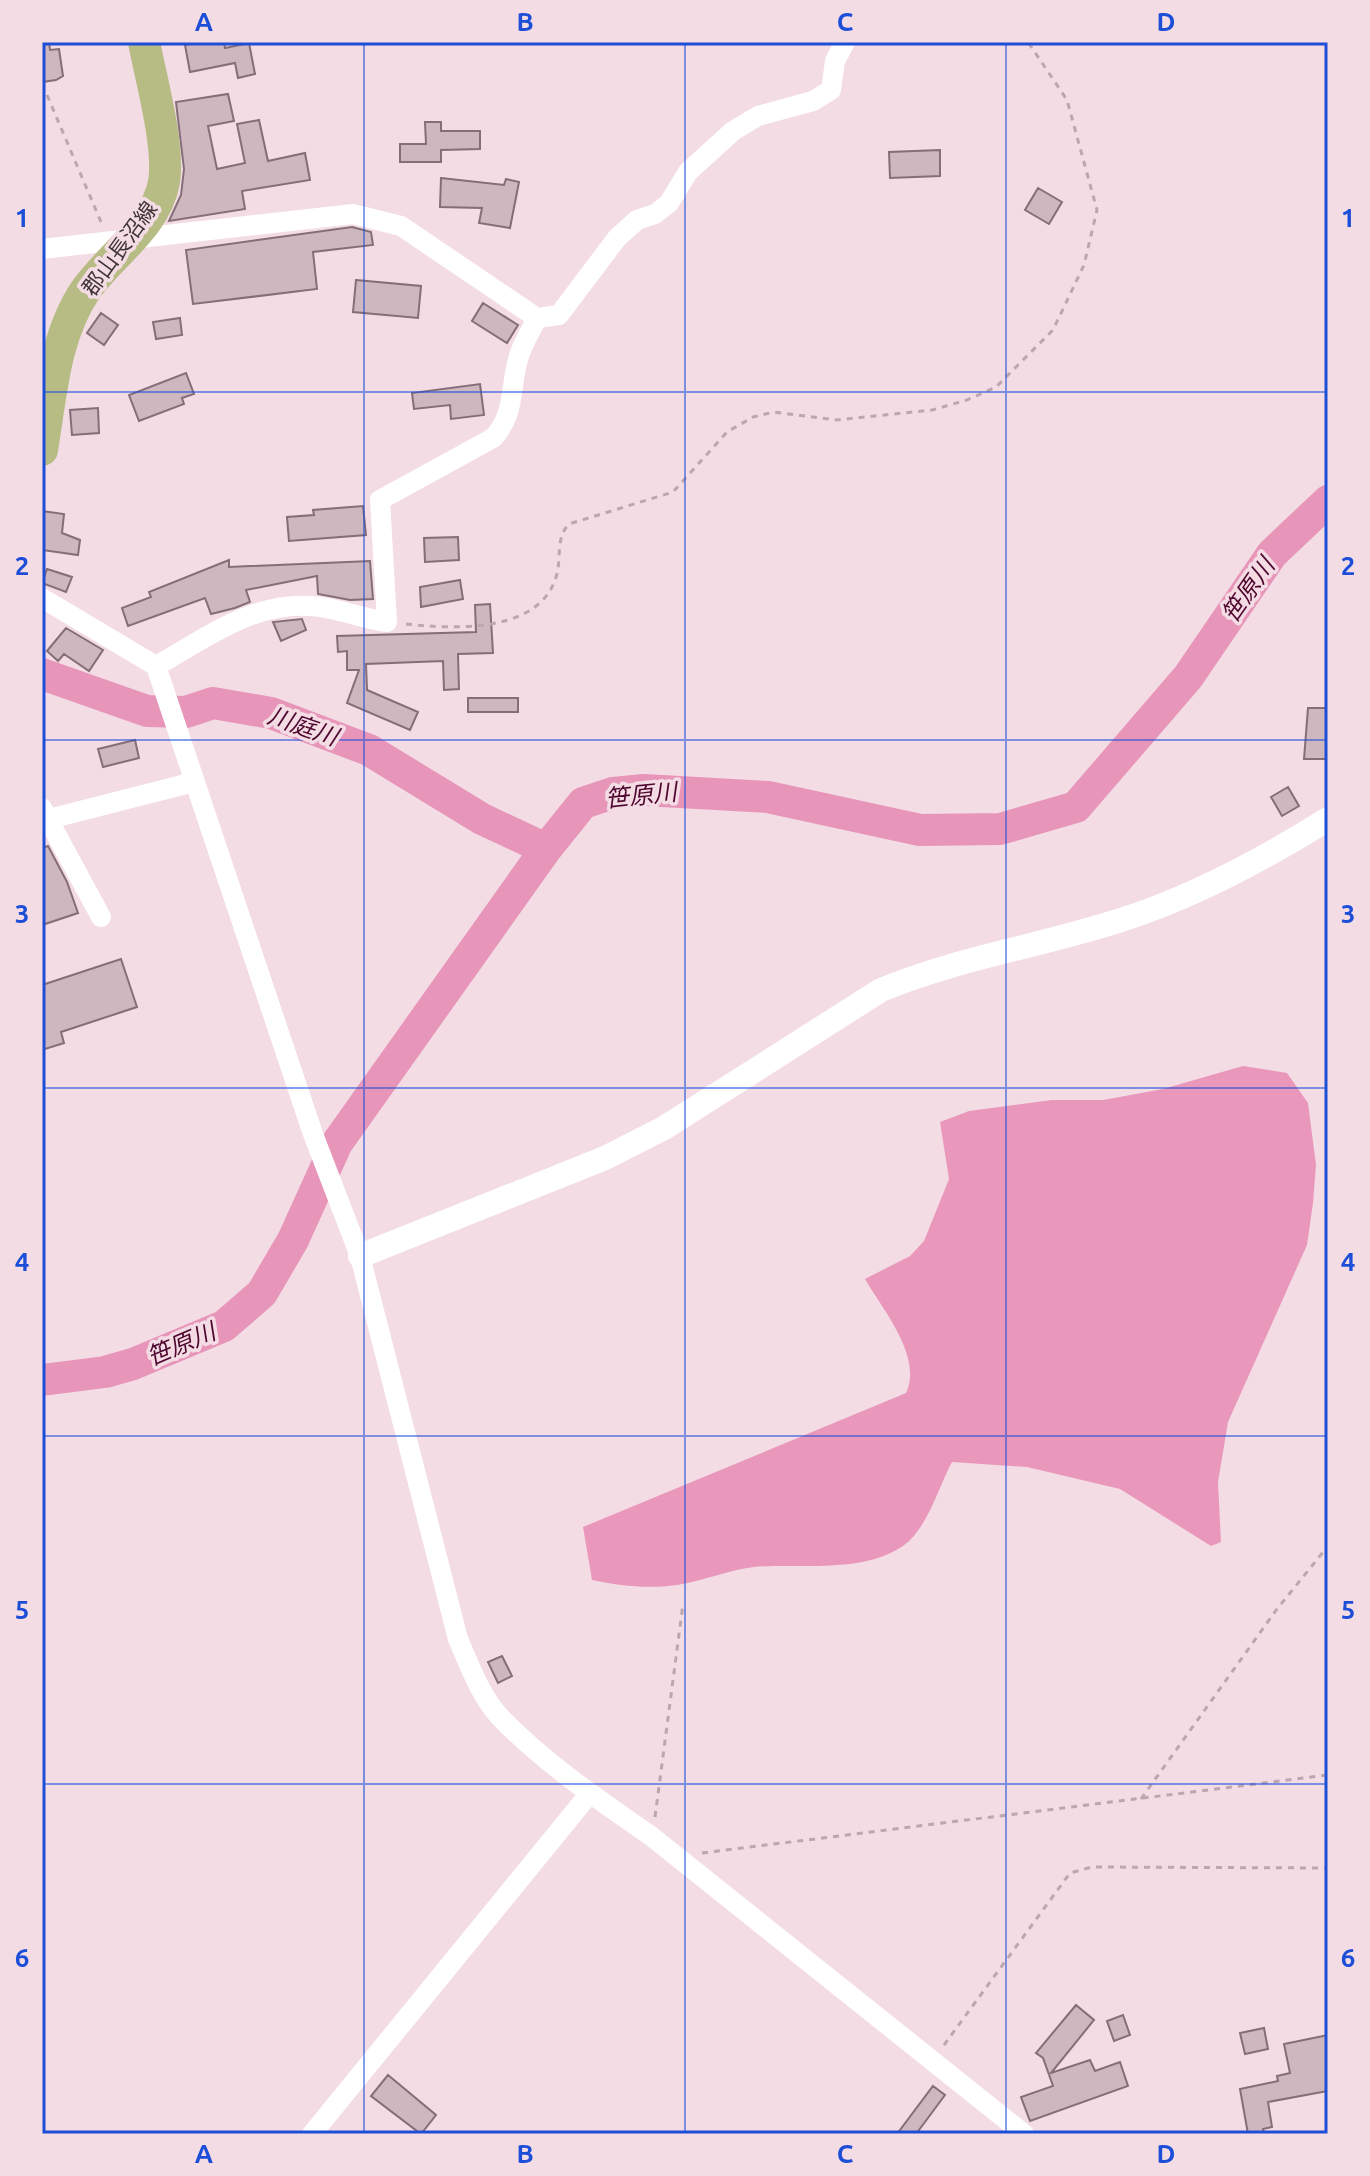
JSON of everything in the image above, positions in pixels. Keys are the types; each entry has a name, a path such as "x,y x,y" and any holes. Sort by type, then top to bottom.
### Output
{"main road":[{"name":"郡山長沼線","path":"42,450 64,330 86,290 120,242 150,213 164,182 161,132 144,42"}],"street":[{"path":"42,249 120,242 327,214 378,217 415,233 537,318 559,315 617,238 637,220 655,214 669,203 688,172 733,131 758,116 813,101 831,90 835,61 845,42"},
{"path":"159,675 247,614 272,609 321,607 387,622 380,500 493,438 504,426 509,415 519,354 537,318"},
{"path":"42,598 159,675 313,1134 360,1256 458,1639 476,1679 498,1714 590,1793 651,1836 1024,2134"},
{"path":"101,917 45,813 194,782"},
{"path":"360,1256 605,1158 664,1128 881,990 917,975 1121,920 1174,900 1283,847 1328,819"},
{"path":"312,2134 590,1793"}],"path":[{"path":"387,622 494,624 519,618 556,580 560,537 569,524 673,492 727,432 753,417 774,412 837,420 932,410 996,387 1053,330 1084,265 1097,210 1067,100 1028,42"},
{"path":"47,95 120,242"},
{"path":"1141,1799 1277,1609 1328,1546"},
{"path":"651,1836 683,1604"},
{"path":"675,1856 1328,1775"},
{"path":"933,2061 1070,1873 1092,1867 1328,1868"}],"shaded area":[{"path":"1243,1066 1287,1073 1308,1103 1316,1165 1307,1245 1228,1422 1218,1482 1221,1542 1211,1546 1120,1489 1027,1467 952,1462 932,1507 912,1538 887,1555 869,1561 831,1566 754,1567 666,1586 634,1586 592,1580 583,1527 906,1393 910,1379 905,1349 865,1279 910,1256 924,1241 949,1179 940,1122 969,1111 1052,1100 1103,1100 1163,1089"}],"building":[{"path":"42,42 49,42 50,50 59,49 63,76 56,80 42,82"},
{"path":"224,42 225,48 249,43 255,74 238,78 235,63 190,72 185,45"},
{"path":"228,94 234,121 208,126 217,169 245,163 237,124 259,120 268,161 305,153 310,180 242,191 245,209 169,221 181,195 184,169 176,102"},
{"path":"425,122 441,122 441,131 480,131 480,149 441,150 441,162 400,162 400,144 426,144"},
{"path":"940,150 940,176 890,178 889,152"},
{"path":"441,178 504,185 506,179 519,182 510,228 479,223 482,208 440,207"},
{"path":"1038,188 1062,202 1049,224 1025,210"},
{"path":"352,227 371,232 373,245 313,252 317,289 193,304 186,250"},
{"path":"356,280 421,286 418,318 353,312"},
{"path":"483,303 518,325 507,343 472,321"},
{"path":"101,313 118,325 104,345 87,333"},
{"path":"180,318 182,335 156,339 153,322"},
{"path":"186,373 194,394 182,398 184,404 139,421 129,395"},
{"path":"480,384 484,415 451,419 450,405 414,409 412,393"},
{"path":"98,408 99,433 72,435 70,410"},
{"path":"363,506 366,535 289,541 287,517 314,515 313,510"},
{"path":"42,511 64,514 62,533 80,540 78,555 42,550"},
{"path":"458,537 459,560 425,562 424,538"},
{"path":"229,560 229,567 370,561 373,599 350,600 318,594 317,576 246,590 250,602 235,608 211,614 205,598 128,626 122,608 151,597 149,592"},
{"path":"47,569 72,577 66,592 42,583"},
{"path":"460,580 463,599 421,607 420,587"},
{"path":"490,604 493,653 458,654 459,689 444,690 443,661 366,664 367,690 418,712 410,730 347,703 359,670 347,670 347,651 338,652 337,636 476,632 475,605"},
{"path":"302,619 306,630 281,641 273,622"},
{"path":"66,628 103,650 89,671 64,654 58,661 47,651"},
{"path":"468,698 518,698 518,712 468,712"},
{"path":"1308,708 1328,708 1328,759 1304,759"},
{"path":"135,740 139,758 103,767 98,749"},
{"path":"1288,787 1299,806 1282,816 1271,797"},
{"path":"48,846 67,882 78,913 42,925 42,848"},
{"path":"121,959 137,1007 61,1032 64,1043 42,1050 42,985"},
{"path":"502,1656 512,1676 498,1683 488,1662"},
{"path":"1076,2005 1094,2020 1051,2073 1090,2060 1095,2071 1120,2062 1128,2086 1030,2121 1021,2097 1053,2086 1043,2058 1036,2053"},
{"path":"1123,2015 1130,2035 1114,2041 1107,2021"},
{"path":"1264,2028 1268,2049 1245,2054 1240,2033"},
{"path":"1328,2035 1328,2091 1268,2102 1272,2127 1263,2129 1264,2134 1248,2134 1240,2089 1278,2081 1277,2076 1290,2073 1284,2044"},
{"path":"388,2075 436,2115 421,2134 371,2096"},
{"path":"933,2086 945,2095 916,2134 897,2134"}],"waterway":[{"name":"笹原川","path":"42,1380 105,1372 133,1364 224,1326 262,1293 293,1240 337,1143 546,849 583,803 613,793 644,790 768,797 920,830 1000,829 1076,807 1188,677 1272,554 1328,501"},
{"name":"川庭川","path":"42,674 147,711 186,712 213,703 271,713 369,750 482,819 546,849"}]}
